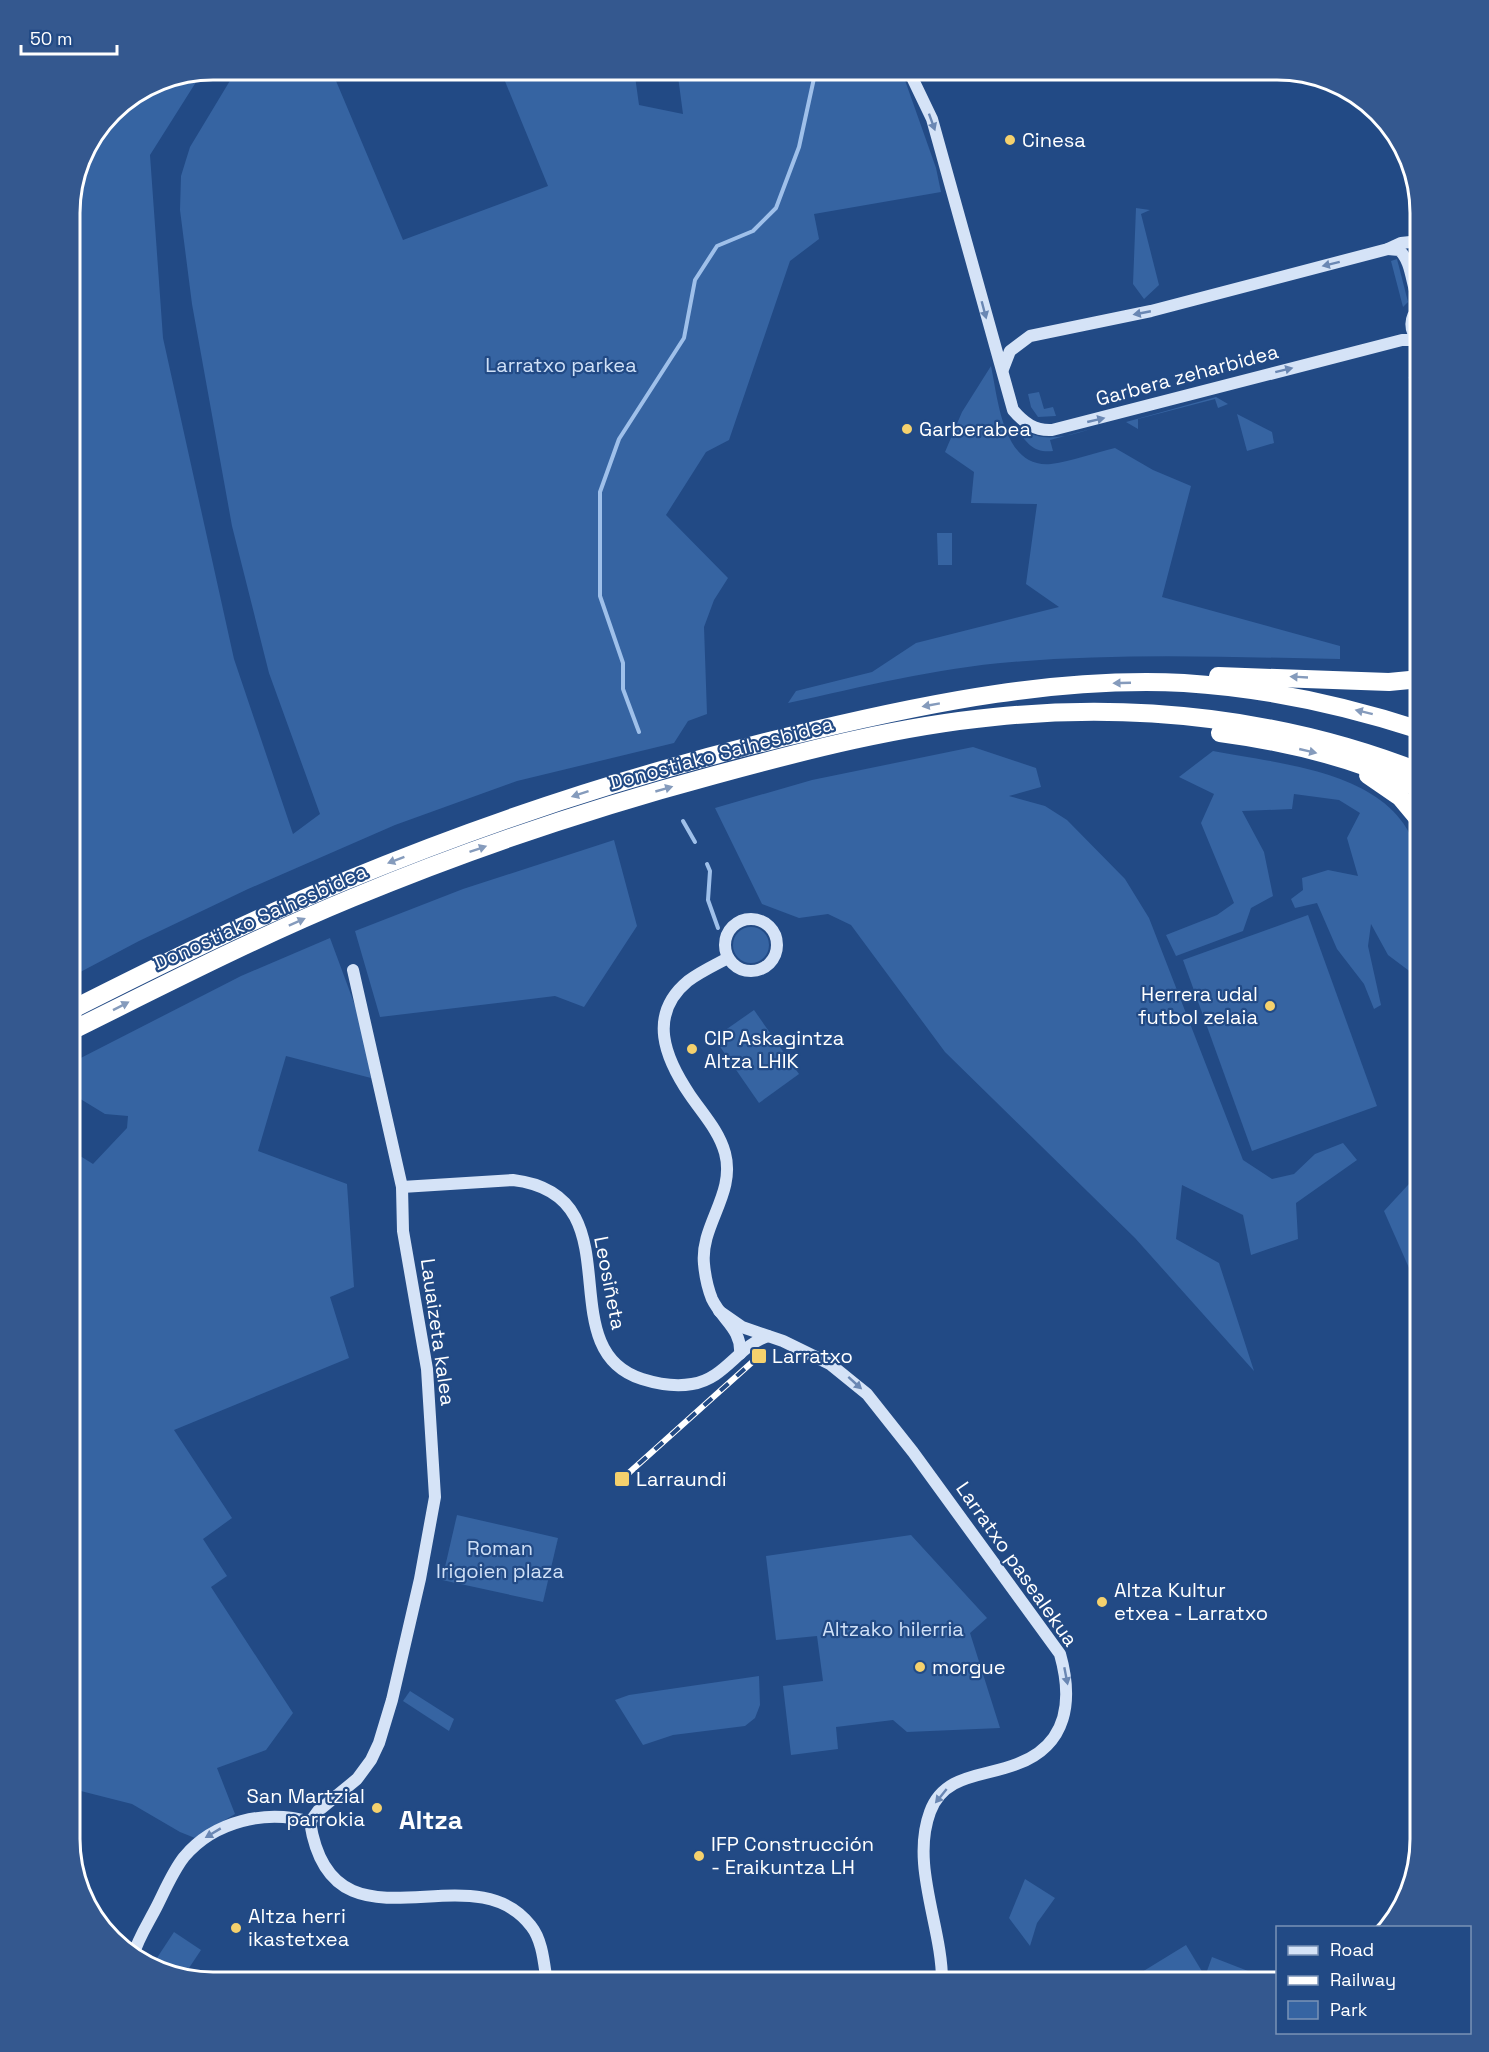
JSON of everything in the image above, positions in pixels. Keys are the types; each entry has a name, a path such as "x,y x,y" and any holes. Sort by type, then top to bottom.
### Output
{"highway":[{"path":"1181,683 1209,676 1241,676 1410,685"},
{"path":"1389,682 1410,681"},
{"name":"Donostiako Saihesbidea","path":"80,1006 255,920 459,836 627,779 746,746 861,719 989,695 1111,684 1181,683 1283,695 1367,712 1410,727"},
{"path":"1120,712 1144,725 1234,735 1341,758 1410,785"},
{"name":"Donostiako Saihesbidea","path":"80,1027 263,937 351,898 465,854 645,794 750,765 933,725 1028,714 1120,712 1212,720 1318,738 1410,769"},
{"path":"1341,758 1400,797 1410,809"}],"street":[{"name":"Garbera zeharbidea","path":"913,80 932,119 1013,410 1030,426 1041,430 1053,430 1390,343 1410,342"},
{"path":"1003,369 1010,351 1030,336 1152,311 1410,242"},
{"path":"1388,249 1399,250 1405,256 1410,276"},
{"path":"758,920 770,927 774,934 776,955 765,968 757,971 741,969 728,958 725,941 728,933 742,921 758,920"},
{"path":"728,958 690,979 677,992 664,1024 666,1055 689,1094 717,1133 727,1165 724,1194 704,1250 706,1275 713,1300 736,1331 740,1339 740,1354"},
{"name":"Lauaizeta kalea","path":"310,1822 318,1811 357,1779 371,1760 392,1700 420,1580 435,1497 427,1369 403,1231 402,1187 353,970"},
{"name":"Leosiñeta","path":"402,1187 513,1180 531,1182 559,1197 574,1214 584,1242 597,1332 616,1365 634,1377 673,1385 693,1384 719,1373 740,1354 768,1336"},
{"path":"706,1275 747,1329 746,1346 740,1354"},
{"name":"Larratxo pasealekua","path":"719,1311 747,1329 830,1364 867,1394 899,1432 1043,1628 1063,1662 1068,1698 1058,1730 1045,1745 1018,1764 970,1776 955,1783 939,1796 930,1810 926,1826 925,1860 940,1972"},
{"path":"137,1948 182,1859 197,1843 217,1830 241,1820 292,1817 310,1822 314,1848 324,1863 345,1886 362,1895 393,1899 484,1895 505,1904 533,1928 541,1948 545,1972"}],"green space":[{"name":"Larratxo parkea","path":"230,80 336,80 403,240 548,186 505,80 636,80 639,105 683,114 678,80 905,80 936,168 941,192 814,214 819,239 790,261 729,440 706,452 666,515 728,578 714,600 704,627 707,714 688,721 674,743 517,781 395,825 248,889 80,972 80,204 82,187 93,154 107,132 125,113 154,93 187,82 197,81 150,155 163,338 234,659 293,834 320,814 269,673 232,526 192,304 180,210 181,176 190,147"},
{"path":"1136,208 1150,210 1141,214 1159,285 1144,299 1133,284"},
{"path":"1397,259 1408,302 1403,307 1391,261"},
{"path":"991,366 1000,413 1006,429 1013,444 1022,455 1035,463 1051,464 1115,448 1153,470 1191,486 1162,597 1340,646 1340,659 1135,657 1012,662 927,673 788,703 796,691 872,672 916,643 1059,607 1026,584 1037,504 971,503 974,472 945,452 962,412"},
{"path":"1039,392 1044,409 1053,407 1056,416 1038,417 1031,407 1028,394"},
{"path":"1216,397 1228,404 1218,408 1215,399 1138,419 1138,429 1126,422"},
{"path":"1237,414 1272,432 1274,443 1247,451"},
{"path":"1021,428 1042,437 1068,435 1050,440 1053,451 1041,451 1032,446 1017,430"},
{"path":"937,533 952,533 952,565 938,565"},
{"path":"973,747 1036,768 1041,787 1009,796 1045,806 1067,820 1125,879 1149,918 1243,1160 1272,1179 1294,1174 1315,1154 1343,1143 1357,1160 1296,1203 1298,1239 1251,1255 1243,1215 1182,1185 1176,1239 1219,1263 1254,1371 1135,1238 945,1052 851,925 828,914 799,918 762,904 715,808 812,780"},
{"path":"1213,751 1306,768 1366,791 1390,808 1410,834 1410,972 1388,955 1371,924 1368,946 1381,1005 1374,1009 1364,984 1337,949 1317,903 1295,908 1291,899 1303,890 1302,878 1328,870 1358,876 1347,838 1360,813 1339,800 1294,794 1292,809 1242,811 1264,852 1273,896 1251,908 1243,931 1176,956 1166,935 1217,915 1234,903 1201,823 1214,794 1179,777"},
{"path":"614,840 637,926 584,1007 555,996 380,1017 355,931 463,889"},
{"name":"Herrera udal futbol zelaia","path":"1308,915 1377,1106 1252,1151 1183,960"},
{"path":"751,927 764,932 769,945 764,958 751,963 738,958 733,945 738,932"},
{"path":"330,938 360,1019 371,1078 286,1056 258,1151 347,1184 354,1287 330,1297 349,1358 174,1430 232,1518 203,1539 227,1576 211,1587 293,1713 266,1750 217,1768 235,1814 195,1838 180,1832 132,1804 80,1791 80,1156 93,1164 127,1128 128,1116 105,1114 80,1099 80,1058 241,976"},
{"path":"754,1010 799,1074 759,1103 714,1038"},
{"path":"1410,1183 1410,1270 1384,1211"},
{"name":"Roman Irigoien plaza","path":"457,1515 558,1538 543,1602 442,1580"},
{"name":"Altzako hilerria","path":"911,1535 987,1618 970,1633 1000,1728 907,1732 893,1720 836,1727 838,1749 791,1755 783,1686 823,1681 817,1636 776,1640 766,1556"},
{"path":"759,1676 760,1705 755,1718 745,1726 673,1735 643,1745 615,1700 629,1695"},
{"path":"410,1691 454,1719 449,1731 403,1701"},
{"path":"1025,1879 1055,1898 1037,1923 1030,1946 1009,1918"},
{"path":"174,1932 201,1950 188,1970 156,1959"},
{"path":"1186,1945 1202,1972 1142,1972"},
{"path":"1212,1957 1248,1971 1210,1972 1207,1971"}],"waterway":[{"path":"639,732 623,689 623,663 600,596 600,492 619,439 684,338 695,280 717,246 753,231 776,208 799,147 814,80"},
{"path":"683,821 695,842"},
{"path":"707,864 710,871 708,900 718,928"}],"railway":[{"path":"622,1479 759,1356"}],"place":[{"name":"Cinesa","path":"1010,140"},
{"name":"Garberabea","path":"907,429"},
{"name":"Herrera udal futbol zelaia","path":"1270,1006"},
{"name":"CIP Askagintza Altza LHIK","path":"692,1049"},
{"name":"Larratxo","path":"759,1356"},
{"name":"Larraundi","path":"622,1479"},
{"name":"Altza Kultur etxea - Larratxo","path":"1102,1602"},
{"name":"morgue","path":"920,1667"},
{"name":"San Martzial parrokia","path":"377,1808"},
{"name":"IFP Construcción - Eraikuntza LH","path":"699,1856"},
{"name":"Altza herri ikastetxea","path":"236,1928"}],"district":[{"name":"Altza","path":"431,1820"}]}
